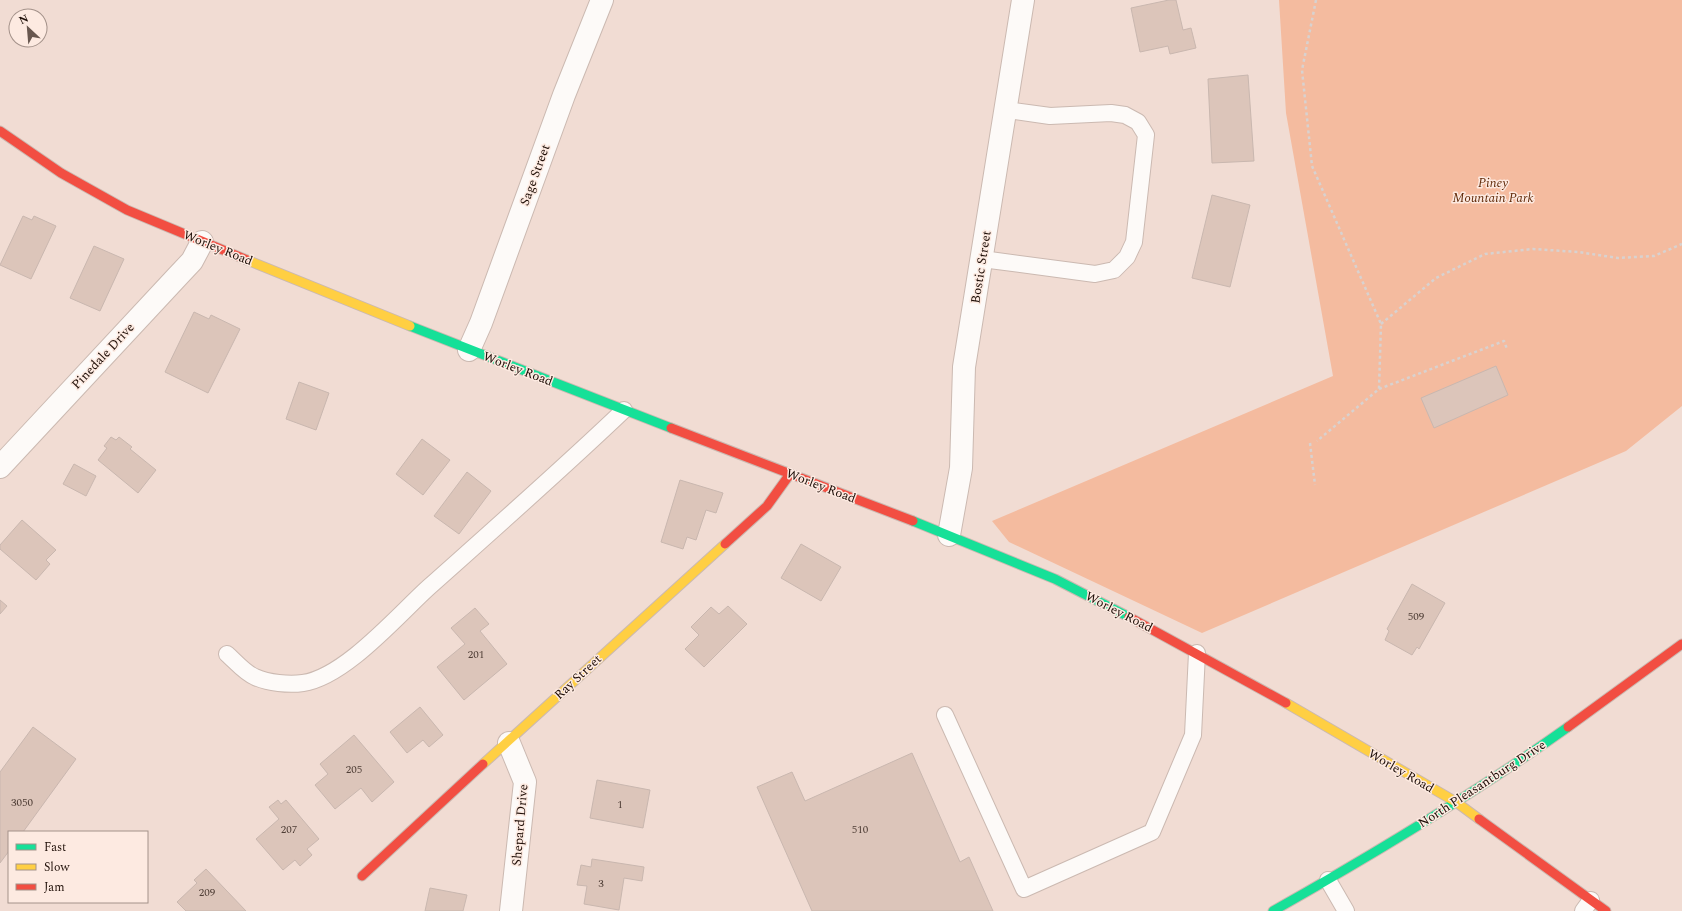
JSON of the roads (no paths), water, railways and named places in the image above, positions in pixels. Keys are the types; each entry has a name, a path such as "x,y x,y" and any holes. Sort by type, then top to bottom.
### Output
{"street":[{"name":"Bostic Street","path":"949,535 961,468 964,367 1007,110 1023,0"},
{"name":"Sage Street","path":"469,350 481,323 599,1"},
{"name":"Worley Road","path":"0,131 61,173 114,202 202,242 469,350 949,535 1055,579 1197,653 1264,690 1456,802 1587,905 1606,911"},
{"name":"Pinedale Drive","path":"0,466 192,261 202,242"},
{"name":"Ray Street","path":"362,876 508,743 586,669 767,506 790,474"},
{"name":"North Pleasantburg Drive","path":"1273,911 1328,880 1456,802 1570,726 1682,644"},
{"name":"Shepard Drive","path":"508,743 525,782 511,911"}],"lane":[{"path":"982,259 1095,274 1114,270 1127,257 1134,242 1146,135 1138,122 1125,115 1050,116 1007,110"},
{"path":"227,654 254,677 275,682 303,683 325,675 353,657 378,636 427,589 573,459 624,410"},
{"path":"945,715 1024,889 1152,832 1193,735 1197,653"},
{"path":"1328,880 1346,911"}],"park label":[{"name":"Piney Mountain Park","path":"1493,190"}]}
